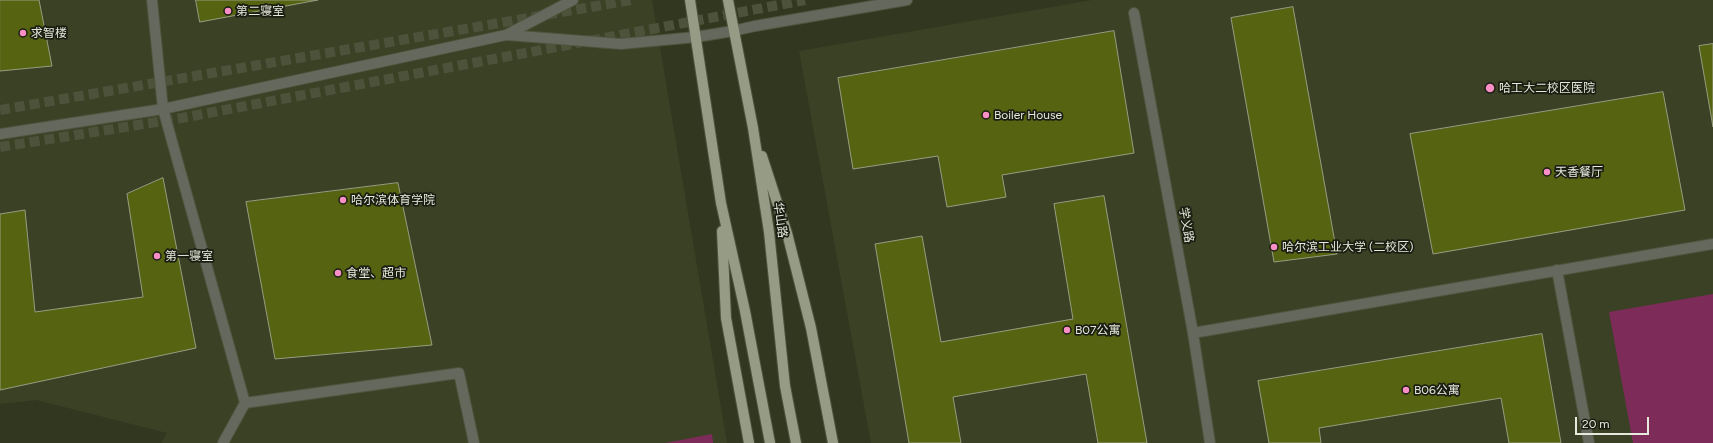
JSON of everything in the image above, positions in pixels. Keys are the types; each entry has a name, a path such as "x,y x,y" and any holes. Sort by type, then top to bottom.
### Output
{"main road":[{"name":"华山路","path":"728,1 753,128 769,232 785,386 796,443"},
{"path":"691,5 721,203 770,443"},
{"path":"753,128 789,240 811,328 833,443"},
{"path":"721,203 726,318 749,443"}],"street":[{"path":"152,0 163,109 245,403 223,443"},
{"path":"0,134 163,109 506,35 573,0"},
{"path":"506,35 621,44 696,37 907,0"},
{"name":"学义路","path":"1134,13 1193,333 1210,443"},
{"path":"1193,333 1713,244"},
{"path":"1557,270 1589,443"},
{"path":"245,403 459,373 474,443"}],"shaded area":[{"name":"哈尔滨体育学院","path":"0,0 652,0 727,443 161,443 167,433 36,400 0,404"},
{"name":"哈尔滨工业大学 (二校区)","path":"1092,0 1713,0 1713,443 871,443 799,51"},
{"path":"1713,294 1713,443 1633,443 1609,312"},
{"path":"712,434 713,443 665,443"}],"building":[{"name":"求智楼","path":"0,0 39,0 52,66 0,71"},
{"name":"第二寝室","path":"196,0 318,0 200,22"},
{"path":"1293,7 1337,254 1274,262 1231,18"},
{"name":"Boiler House","path":"1114,31 1134,153 1002,175 1006,197 947,207 938,156 853,169 838,78"},
{"path":"1713,44 1713,127 1699,46"},
{"name":"天香餐厅","path":"1663,92 1685,210 1433,254 1410,134"},
{"name":"第一寝室","path":"163,178 196,348 0,390 0,214 25,210 35,312 143,297 127,194"},
{"name":"食堂、超市","path":"398,183 432,345 275,359 246,202"},
{"name":"B07公寓","path":"1104,196 1147,443 1098,443 1086,374 953,397 961,443 909,443 875,244 922,236 941,342 1073,319 1054,204"},
{"name":"B06公寓","path":"1542,334 1561,443 1509,443 1501,398 1319,428 1321,443 1269,443 1258,381"}],"tunnel":[{"path":"0,110 631,0"},
{"path":"0,147 182,118 805,0"}],"place":[{"name":"第二寝室","path":"228,11"},
{"name":"求智楼","path":"23,33"},
{"name":"哈工大二校区医院","path":"1490,88"},
{"name":"Boiler House","path":"986,115"},
{"name":"天香餐厅","path":"1547,172"},
{"name":"哈尔滨体育学院","path":"343,200"},
{"name":"哈尔滨工业大学 (二校区)","path":"1274,247"},
{"name":"第一寝室","path":"157,256"},
{"name":"食堂、超市","path":"338,273"},
{"name":"B07公寓","path":"1067,330"},
{"name":"B06公寓","path":"1406,390"}]}
